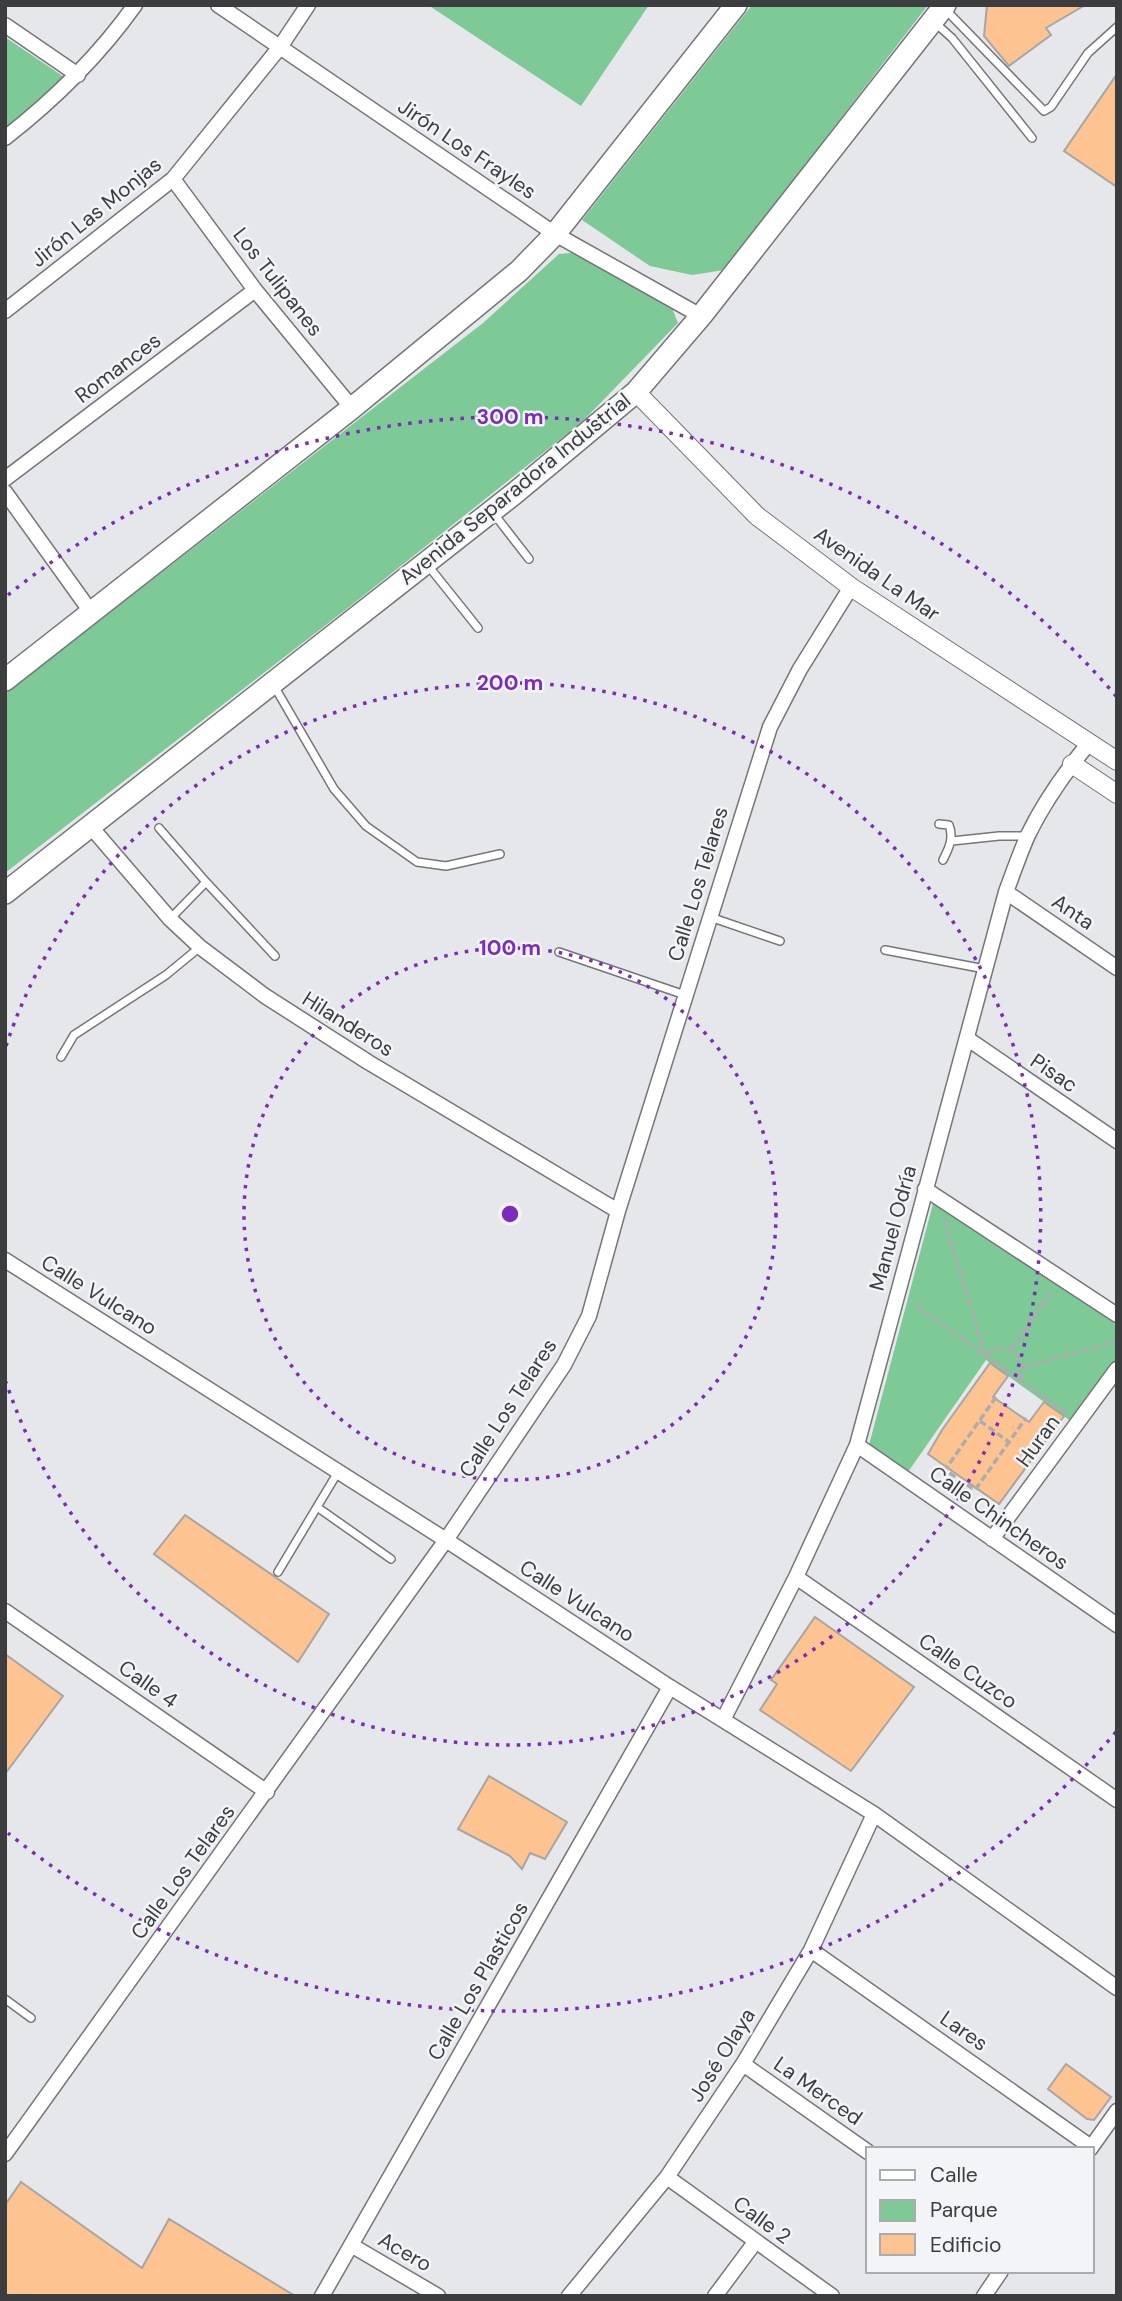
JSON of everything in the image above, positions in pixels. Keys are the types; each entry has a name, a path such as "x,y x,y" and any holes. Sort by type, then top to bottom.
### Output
{"main road":[{"path":"5,680 352,408 519,271 555,234 736,5"},
{"name":"Avenida Separadora Industrial","path":"5,893 492,511 636,392 701,316 944,10"}],"street":[{"path":"5,138 41,110 78,75 135,5"},
{"name":"Jirón Los Frayles","path":"218,5 555,234 701,316"},
{"name":"Jirón Las Monjas","path":"5,311 173,179 280,47 308,5"},
{"path":"5,26 78,75"},
{"name":"Los Tulipanes","path":"173,179 255,290 352,408"},
{"name":"Romances","path":"5,479 255,290"},
{"path":"5,292 19,300"},
{"name":"Avenida La Mar","path":"636,392 757,516 850,587 1117,761"},
{"path":"5,492 91,612"},
{"name":"Calle Los Telares","path":"5,2154 446,1540 564,1365 589,1316 618,1211 770,727 800,669 850,587"},
{"name":"Manuel Odría","path":"723,1720 796,1577 857,1445 1006,892 1028,836 1072,764 1089,743"},
{"path":"1072,764 1117,794"},
{"name":"Hilanderos","path":"91,827 170,919 200,947 265,996 357,1055 618,1211"},
{"name":"Anta","path":"1006,892 1117,968"},
{"name":"Pisac","path":"968,1039 1117,1141"},
{"path":"925,1189 1117,1315"},
{"name":"Calle Vulcano","path":"5,1261 446,1540 670,1687 874,1814 1117,1988"},
{"name":"Huran","path":"992,1539 1117,1369"},
{"name":"Calle Chincheros","path":"857,1445 1117,1625"},
{"name":"Calle Cuzco","path":"796,1577 1117,1800"},
{"name":"Calle 4","path":"5,1611 267,1792"},
{"name":"Calle Los Plasticos","path":"322,2296 670,1687"},
{"name":"José Olaya","path":"569,2296 667,2177 743,2064 811,1950 874,1814"},
{"name":"Lares","path":"811,1950 1090,2147"},
{"name":"La Merced","path":"743,2064 866,2151"},
{"path":"1092,2147 1117,2111"},
{"name":"Calle 2","path":"667,2177 832,2296"},
{"path":"715,2296 756,2241"},
{"name":"Acero","path":"351,2245 438,2296"},
{"path":"984,2296 1000,2273"}],"lane":[{"path":"944,10 1044,111 1051,107 1088,53 1117,27"},
{"path":"944,10 953,38 1032,138"},
{"path":"492,511 530,559"},
{"path":"426,563 478,628"},
{"path":"273,683 334,789 366,826 417,862 446,866 500,853"},
{"path":"939,824 949,825 951,841 943,860"},
{"path":"159,828 275,956"},
{"path":"951,841 1028,836"},
{"path":"170,919 206,882"},
{"path":"710,917 780,941"},
{"path":"61,1056 74,1035 166,975 200,947"},
{"path":"885,950 986,969"},
{"path":"559,952 685,995"},
{"path":"278,1572 339,1472"},
{"path":"317,1507 391,1559"},
{"path":"5,1999 31,2018"}],"path":[{"path":"943,1217 985,1355"},
{"path":"1011,1350 1052,1291"},
{"path":"916,1306 1068,1415"},
{"path":"1022,1367 1117,1341"},
{"path":"985,1355 998,1348 1011,1350 1017,1355 1022,1367 1018,1379"},
{"path":"996,1397 946,1470 975,1490 1026,1418"},
{"path":"980,1421 1009,1442"},
{"path":"955,1488 961,1480"}],"green space":[{"path":"428,5 649,5 581,106"},
{"path":"752,5 928,5 724,270 692,275 650,266 582,220"},
{"path":"5,37 64,77 61,87 5,133"},
{"path":"581,252 670,303 678,323 582,422 353,604 5,873 5,694 483,323 559,254"},
{"path":"934,1200 1117,1322 1117,1360 1072,1422 986,1360 908,1472 869,1445"}],"building":[{"path":"987,5 1085,5 1046,28 1051,35 1009,66 984,36"},
{"path":"1117,74 1117,187 1064,151"},
{"path":"990,1363 1008,1376 993,1397 1029,1422 1044,1402 1064,1416 999,1504 928,1454"},
{"path":"185,1515 329,1614 298,1662 154,1554"},
{"path":"815,1617 914,1687 851,1771 760,1710 777,1684 771,1680"},
{"path":"5,1654 63,1696 5,1774"},
{"path":"489,1776 567,1822 545,1859 530,1853 522,1869 510,1856 458,1829"},
{"path":"1066,2064 1111,2097 1094,2120 1087,2119 1048,2089"},
{"path":"21,2182 142,2268 169,2219 295,2296 5,2296 5,2205"}]}
